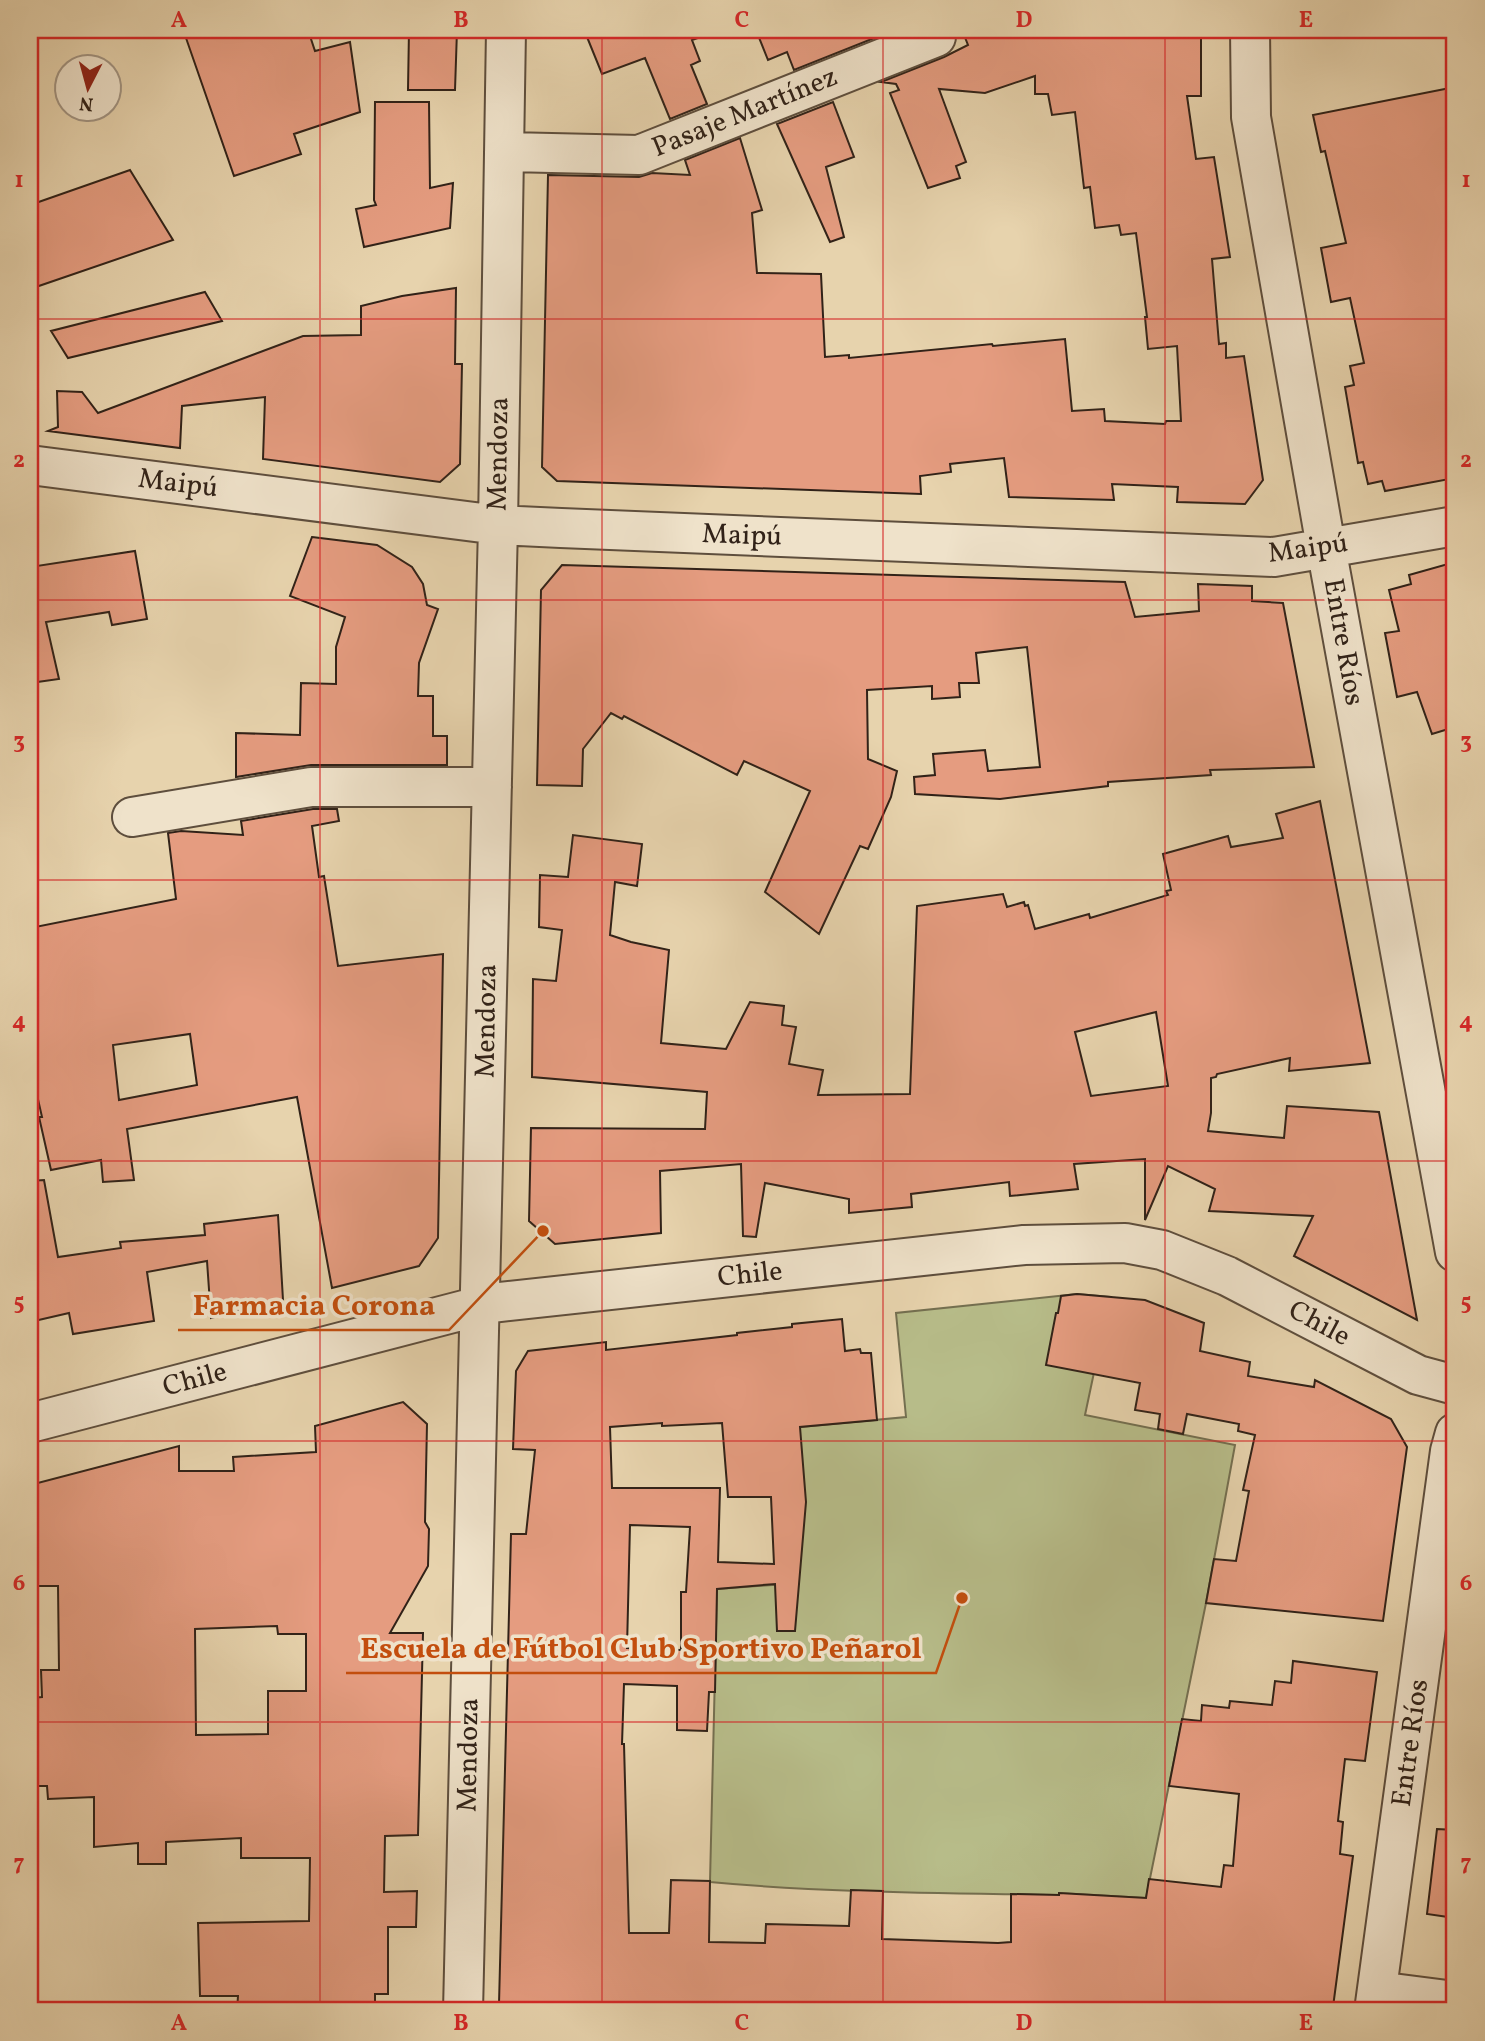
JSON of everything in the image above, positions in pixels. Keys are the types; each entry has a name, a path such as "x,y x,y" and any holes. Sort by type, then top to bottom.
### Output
{"street":[{"name":"Mendoza","path":"463,2011 498,525 506,30"},
{"name":"Entre Ríos","path":"1250,30 1251,117 1326,547 1455,1252"},
{"name":"Pasaje Martínez","path":"504,152 639,155 936,37"},
{"name":"Maipú","path":"30,465 498,525 1274,557 1455,526"},
{"path":"132,817 311,787 492,787"},
{"name":"Chile","path":"30,1423 480,1306 1024,1245 1125,1243 1161,1250 1227,1276 1418,1376 1455,1385"},
{"name":"Entre Ríos","path":"1376,2001 1450,1451 1455,1433"},
{"path":"1376,2001 1455,2001"}],"green space":[{"path":"1077,1294 1110,1297 1085,1415 1235,1445 1146,1898 1060,1893 841,1890 710,1882 717,1589 799,1583 800,1427 906,1417 896,1313"}],"building":[{"path":"212,30 308,30 315,51 350,42 360,112 294,134 301,154 234,176 186,38"},
{"path":"409,30 457,30 455,90 408,90"},
{"path":"606,30 712,30 712,33 692,40 700,61 691,65 707,104 670,119 645,58 602,74 587,37"},
{"path":"756,30 892,31 794,70 787,52 768,60"},
{"path":"962,30 1201,30 1201,96 1187,96 1196,159 1214,157 1230,257 1212,259 1219,344 1226,343 1226,358 1244,356 1263,480 1245,504 1177,502 1178,487 1112,484 1114,500 1009,497 1004,458 950,464 951,472 920,476 921,494 557,481 542,467 548,175 690,175 685,160 740,138 762,210 752,213 757,273 821,274 825,357 849,355 849,358 1065,339 1072,411 1104,409 1105,421 1165,424 1166,421 1181,421 1177,346 1148,349 1147,317 1136,233 1121,235 1119,225 1095,228 1090,187 1084,188 1075,112 1052,115 1048,94 1035,94 1035,76 985,93 939,89 966,162 956,166 960,178 928,188 890,93 899,90 896,84 881,82 968,45"},
{"path":"1455,87 1455,478 1385,491 1382,481 1368,484 1363,462 1358,463 1345,387 1354,385 1350,366 1364,363 1350,298 1331,302 1321,248 1346,243 1325,151 1321,152 1313,115"},
{"path":"375,102 429,102 430,188 453,183 450,228 364,247 356,209 376,205"},
{"path":"833,102 854,157 826,167 844,237 830,242 777,124"},
{"path":"130,170 173,240 30,289 30,205"},
{"path":"456,288 455,364 462,364 460,464 440,482 263,459 265,397 182,406 180,448 48,431 58,427 57,391 82,392 98,413 303,336 361,335 361,306 402,296"},
{"path":"205,292 222,321 68,358 51,331"},
{"path":"312,537 377,545 412,567 423,584 427,605 438,609 419,663 418,696 433,696 433,736 447,736 447,765 311,765 236,777 236,733 300,735 301,683 336,684 336,647 345,617 290,596"},
{"path":"135,551 147,619 112,625 109,612 46,622 59,679 30,683 30,567"},
{"path":"1455,562 1455,727 1432,734 1417,692 1397,697 1385,633 1399,631 1389,590 1411,584 1409,575"},
{"path":"562,565 1125,582 1135,617 1199,611 1198,584 1252,586 1252,601 1283,603 1314,767 1210,770 1211,775 1108,782 1108,786 1000,799 915,794 914,777 935,775 933,754 985,750 988,771 1040,767 1027,647 976,653 979,683 959,683 960,697 932,699 932,686 867,690 868,759 897,771 891,797 868,849 860,846 819,934 765,892 810,791 744,761 737,775 624,716 622,719 611,713 583,749 582,786 537,785 541,590"},
{"path":"1320,801 1370,1063 1289,1071 1290,1058 1217,1074 1211,1078 1208,1131 1284,1138 1287,1106 1379,1112 1417,1320 1294,1256 1313,1216 1209,1211 1215,1189 1168,1166 1145,1220 1145,1159 1074,1164 1078,1189 1010,1196 1009,1182 911,1194 912,1207 849,1213 849,1199 765,1183 756,1237 743,1236 741,1164 660,1171 661,1233 555,1244 529,1221 531,1128 705,1129 707,1092 532,1077 533,979 556,981 562,930 539,927 540,875 568,877 573,835 642,844 637,886 615,882 610,935 669,950 661,1043 726,1049 750,1002 784,1006 782,1025 796,1027 789,1064 823,1070 818,1095 910,1094 917,906 1003,894 1007,907 1024,902 1025,906 1028,905 1035,929 1089,914 1090,918 1168,895 1166,891 1171,890 1163,854 1228,836 1231,847 1283,838 1276,814","holes":["1156,1012 1168,1086 1091,1096 1075,1032"]},
{"path":"313,809 337,809 339,821 312,826 319,877 324,876 338,966 443,954 438,1238 419,1266 332,1288 297,1097 127,1129 134,1180 103,1182 101,1160 51,1170 30,1064 30,928 176,899 168,833 181,831 243,835 241,821","holes":["190,1034 197,1085 119,1100 113,1045"]},
{"path":"44,1180 58,1257 121,1248 120,1242 205,1235 204,1224 278,1215 283,1300 211,1318 207,1261 147,1272 154,1321 73,1334 69,1313 30,1322 30,1181"},
{"path":"1077,1294 1145,1300 1204,1323 1200,1351 1250,1362 1248,1376 1314,1387 1315,1380 1391,1419 1407,1447 1383,1621 1206,1603 1214,1559 1236,1561 1249,1491 1243,1490 1255,1435 1238,1431 1239,1424 1187,1414 1183,1434 1158,1429 1160,1414 1135,1410 1140,1383 1046,1365 1061,1296"},
{"path":"842,1319 845,1351 860,1349 861,1353 871,1353 877,1420 800,1427 806,1502 795,1631 777,1631 775,1584 717,1589 715,1692 709,1692 707,1731 677,1730 677,1686 624,1684 622,1744 629,1933 669,1933 671,1880 710,1881 709,1942 765,1943 766,1924 849,1926 851,1890 883,1891 882,1939 998,1943 1011,1942 1011,1894 1059,1893 1146,1898 1149,1879 1221,1887 1224,1865 1233,1866 1239,1794 1169,1786 1182,1719 1201,1721 1202,1705 1229,1708 1230,1701 1272,1705 1275,1681 1291,1683 1293,1661 1377,1672 1365,1761 1345,1759 1338,1821 1343,1822 1340,1854 1353,1856 1333,2007 1326,2006 1325,2011 517,2011 517,2003 499,2004 511,1534 526,1534 535,1450 513,1449 516,1371 528,1351 606,1342 606,1350 737,1335 792,1327 792,1324","holes":["662,1423 662,1426 722,1423 728,1497 771,1497 774,1564 718,1562 720,1488 612,1488 610,1427","630,1525 690,1527 686,1592 681,1592 681,1650 627,1648"]},
{"path":"403,1402 427,1424 425,1522 429,1529 428,1566 390,1633 423,1633 418,1835 385,1836 384,1892 417,1891 416,1927 388,1927 388,1994 375,1994 375,2011 237,2011 238,1996 200,1996 198,1923 309,1921 310,1858 241,1858 241,1838 166,1842 166,1864 138,1864 138,1843 94,1847 94,1797 48,1799 47,1786 38,1786 38,1728 30,1729 30,1698 42,1697 41,1670 59,1670 58,1586 30,1586 30,1485 179,1446 179,1471 234,1471 233,1457 316,1452 315,1426","holes":["277,1626 278,1634 306,1634 306,1691 268,1691 268,1734 196,1735 195,1629"]},
{"path":"1437,1829 1455,1830 1455,1918 1427,1914"}],"place":[{"name":"Farmacia Corona","path":"543,1231"},
{"name":"Escuela de Fútbol Club Sportivo Peñarol","path":"962,1598"}]}
